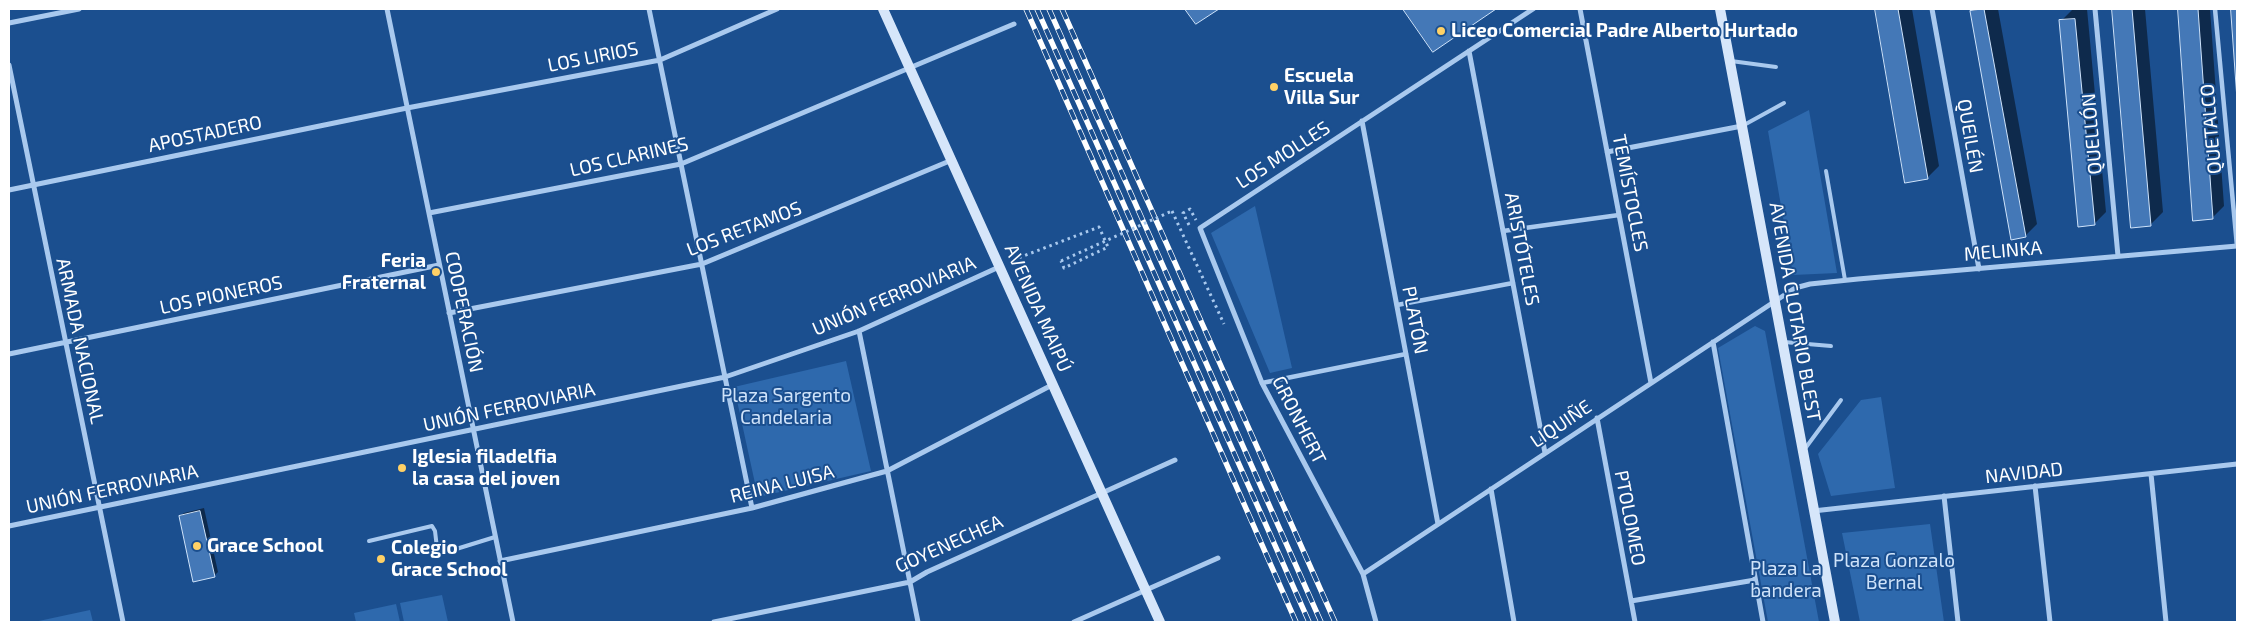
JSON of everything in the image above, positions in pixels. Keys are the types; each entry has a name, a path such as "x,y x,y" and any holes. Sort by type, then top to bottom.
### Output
{"main road":[{"name":"AVENIDA MAIPÚ","path":"883,9 1160,622"},
{"name":"AVENIDA CLOTARIO BLEST","path":"1720,9 1776,299 1813,511 1835,622"}],"street":[{"path":"9,23 79,9"},
{"name":"COOPERACIÓN","path":"386,9 513,622"},
{"path":"649,9 752,508"},
{"name":"LOS LIRIOS","path":"407,108 660,60 777,9"},
{"name":"LOS MOLLES","path":"1200,228 1533,9"},
{"name":"TEMÍSTOCLES","path":"1580,9 1651,383"},
{"name":"QUEILÉN","path":"1932,9 1979,268"},
{"name":"QUELLÓN","path":"2095,9 2118,256"},
{"name":"QUETALCO","path":"2214,9 2237,246"},
{"name":"LOS CLARINES","path":"428,213 681,164 910,66 1014,24"},
{"name":"ARISTÓTELES","path":"1469,51 1544,453"},
{"name":"ARMADA NACIONAL","path":"9,66 123,622"},
{"name":"APOSTADERO","path":"9,190 407,108"},
{"name":"PLATÓN","path":"1362,121 1438,524"},
{"path":"1607,152 1742,126"},
{"name":"LOS RETAMOS","path":"449,313 702,264 952,160"},
{"path":"1503,232 1619,215"},
{"name":"GRONHERT","path":"1200,228 1262,383 1363,574 1376,622"},
{"name":"MELINKA","path":"1776,299 1802,285 1845,280 2237,246"},
{"name":"LOS PIONEROS","path":"9,354 439,265"},
{"name":"UNIÓN FERROVIARIA","path":"9,526 725,377 859,331 1000,267"},
{"path":"1397,305 1513,283"},
{"name":"LIQUIÑE","path":"1363,574 1776,299"},
{"path":"859,331 918,622"},
{"path":"1713,342 1763,622"},
{"path":"1262,383 1406,354"},
{"name":"REINA LUISA","path":"500,561 752,508 887,471 1053,385"},
{"name":"PTOLOMEO","path":"1596,418 1635,622"},
{"name":"GOYENECHEA","path":"714,622 910,582 927,572 1175,460"},
{"name":"NAVIDAD","path":"1813,511 2237,464"},
{"path":"2151,474 2166,622"},
{"path":"2035,486 2050,622"},
{"path":"1491,489 1514,622"},
{"path":"1944,496 1958,622"},
{"path":"1074,622 1218,558"},
{"path":"1631,601 1756,580"}],"lane":[{"path":"1730,61 1776,67"},
{"path":"1742,126 1784,103"},
{"path":"1826,171 1845,280"},
{"path":"1784,342 1831,346"},
{"path":"1803,452 1841,400"},
{"path":"369,541 432,526 435,531 437,548 440,552 454,550 495,537"}],"path":[{"path":"1014,262 1099,228 1108,247 1064,268 1061,262 1172,211"}],"green space":[{"path":"1809,110 1837,273 1793,275 1768,131"},
{"path":"1255,206 1292,368 1270,373 1211,233"},
{"name":"Plaza La bandera","path":"1755,326 1765,331 1819,622 1768,622 1718,348"},
{"name":"Plaza Sargento Candelaria","path":"846,361 871,471 758,497 734,387"},
{"path":"1881,397 1895,488 1831,496 1818,454 1861,400"},
{"name":"Plaza Gonzalo Bernal","path":"1930,524 1944,622 1860,622 1842,533"},
{"path":"442,595 448,622 404,622 400,603"},
{"path":"396,604 400,622 356,622 354,613"},
{"path":"90,610 93,622 34,622"}],"building":[{"path":"1185,9 1219,9 1196,24"},
{"name":"Liceo Comercial Padre Alberto Hurtado","path":"1403,9 1496,9 1433,52"},
{"path":"1875,9 1898,9 1928,179 1905,183"},
{"path":"1984,9 2026,237 2011,240 1970,11"},
{"path":"2112,9 2132,9 2151,226 2131,228"},
{"path":"2178,9 2198,9 2213,219 2193,221"},
{"path":"2231,9 2237,9 2237,99"},
{"path":"2075,19 2095,225 2078,227 2059,20"},
{"name":"Grace School","path":"200,511 215,577 193,582 179,516"}],"railway":[{"path":"1026,9 1296,622"},
{"path":"1037,9 1309,622"},
{"path":"1049,9 1321,622"},
{"path":"1062,9 1335,622"}],"place":[{"name":"Liceo Comercial Padre Alberto Hurtado","path":"1441,31"},
{"name":"Escuela Villa Sur","path":"1274,87"},
{"name":"Feria Fraternal","path":"436,272"},
{"name":"Iglesia filadelfia la casa del joven","path":"402,468"},
{"name":"Grace School","path":"197,546"},
{"name":"Colegio Grace School","path":"381,559"}]}
